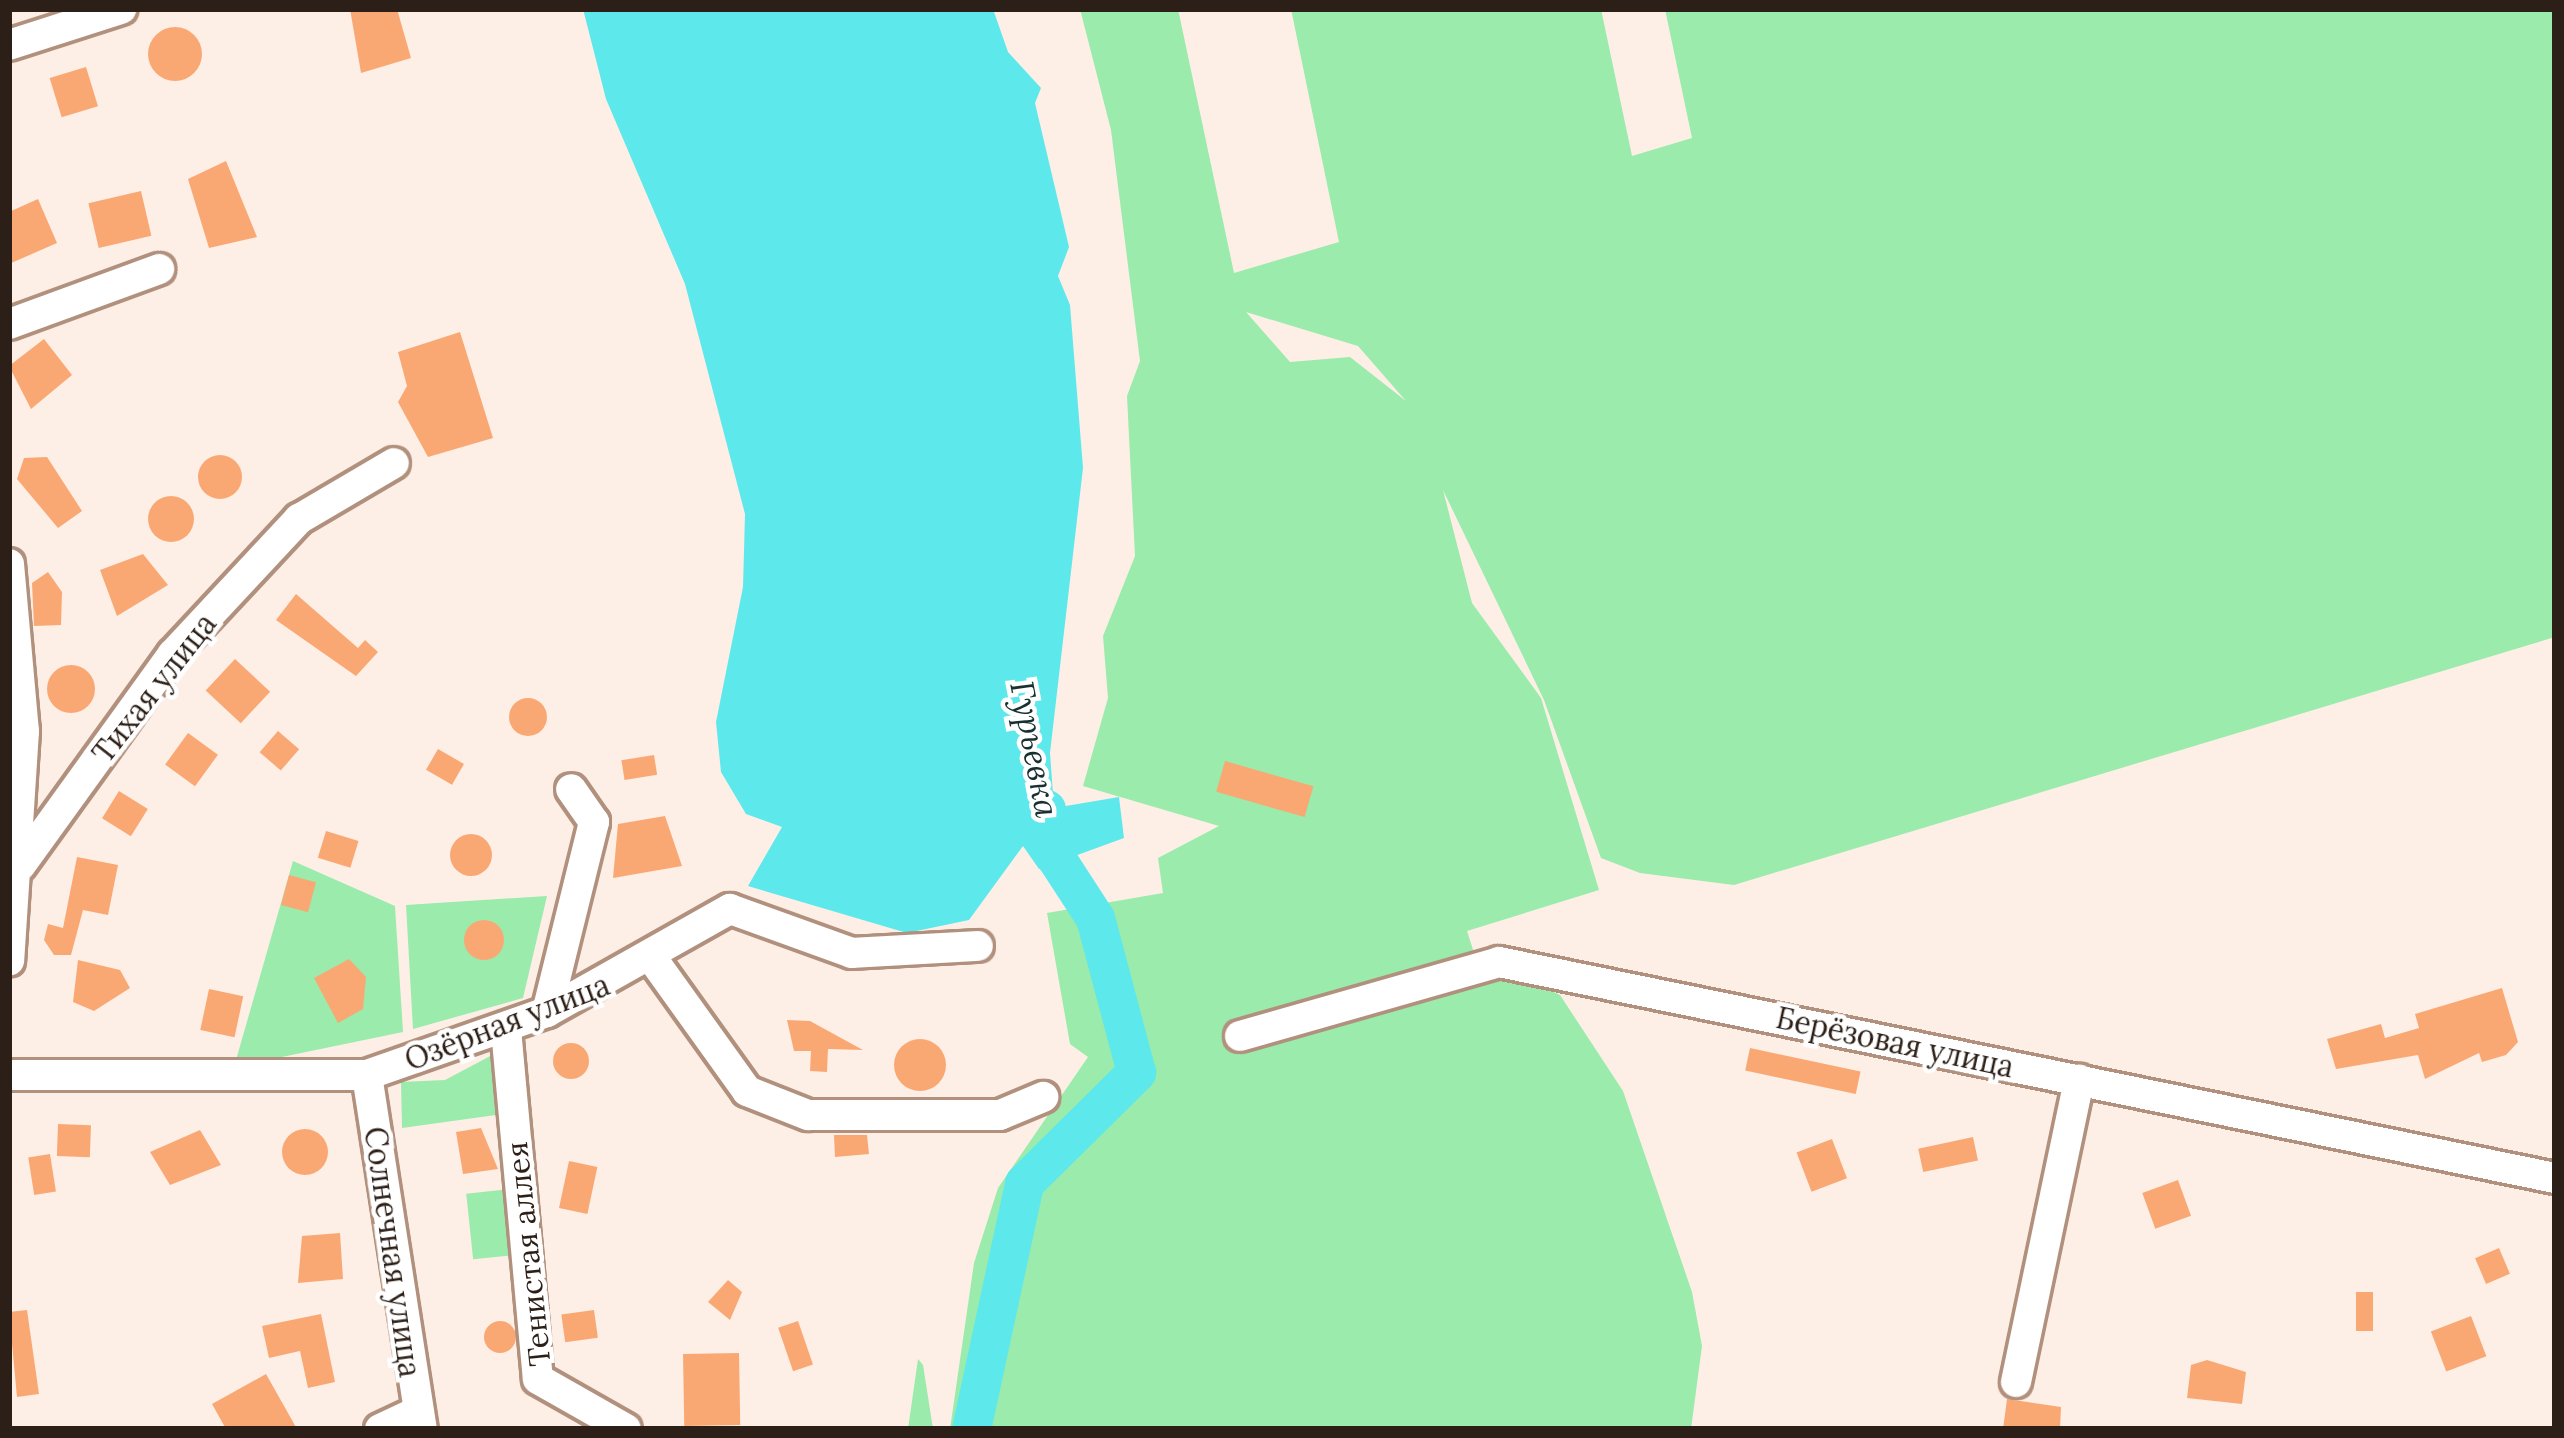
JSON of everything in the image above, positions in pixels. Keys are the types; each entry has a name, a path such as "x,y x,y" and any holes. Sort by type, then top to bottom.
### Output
{"street":[{"path":"9,45 121,9"},
{"path":"9,324 159,269"},
{"name":"Тихая улица","path":"20,866 173,654 299,518 394,463"},
{"path":"9,564 24,730 20,866 9,961"},
{"path":"547,1012 594,822 571,789"},
{"name":"Озёрная улица","path":"9,1076 367,1075 547,1012 654,961 730,909 853,952 978,946"},
{"path":"654,961 746,1091 808,1115 1000,1115 1042,1097"},
{"name":"Берёзовая улица","path":"1240,1036 1499,962 2555,1178"},
{"name":"Тенистая аллея","path":"506,1029 538,1379 626,1429"},
{"name":"Солнечная улица","path":"367,1075 419,1420"},
{"path":"2016,1382 2079,1080"},
{"path":"380,1429 419,1420"}],"green space":[{"path":"1080,9 1178,9 1234,273 1339,242 1291,9 1601,9 1632,156 1692,138 1665,9 2555,9 2555,637 1734,885 1640,873 1601,858 1544,700 1443,490 1472,603 1541,698 1599,890 1467,931 1474,953 1560,995 1623,1091 1692,1292 1702,1346 1691,1429 950,1429 974,1263 998,1188 1088,1057 1070,1044 1047,913 1163,893 1158,858 1219,826 1083,786 1108,698 1103,636 1135,556 1127,396 1140,361 1111,130","holes":["1246,312 1358,346 1406,401 1350,357 1290,362"]},
{"path":"293,861 395,906 403,1032 234,1067"},
{"path":"547,896 523,998 413,1029 406,905"},
{"path":"496,1053 503,1114 402,1128 401,1082 445,1080"},
{"path":"511,1189 518,1255 473,1259 466,1194"},
{"path":"918,1359 923,1365 933,1429 908,1429"}],"water":[{"path":"583,9 993,9 1008,52 1041,88 1035,103 1069,247 1058,276 1070,305 1083,468 1050,753 1054,808 1119,797 1124,838 1039,869 1023,846 969,920 907,933 748,886 782,827 746,814 721,772 716,722 743,587 745,514 685,284 606,99"}],"building":[{"path":"350,9 397,9 411,58 361,73"},
{"path":"175,27 194,35 202,54 194,73 175,81 156,73 148,54 156,35"},
{"path":"86,67 98,106 62,117 50,78"},
{"path":"226,161 257,237 209,248 188,179"},
{"path":"141,191 151,236 99,248 88,203"},
{"path":"38,199 57,243 9,264 9,212"},
{"path":"460,332 493,438 428,457 398,402 407,386 398,352"},
{"path":"44,339 72,375 31,409 9,366"},
{"path":"220,455 236,461 242,477 236,493 220,499 204,493 198,477 204,461"},
{"path":"47,457 82,511 58,528 17,479 24,458"},
{"path":"171,496 187,503 194,519 187,535 171,542 155,535 148,519 155,503"},
{"path":"143,554 168,585 117,616 100,570"},
{"path":"48,572 62,592 61,625 34,626 32,583"},
{"path":"296,594 358,648 365,640 378,652 356,676 276,620"},
{"path":"235,659 270,692 241,723 206,690"},
{"path":"71,665 88,672 95,689 88,706 71,713 54,706 47,689 54,672"},
{"path":"528,698 541,704 547,717 541,730 528,736 515,730 509,717 515,704"},
{"path":"278,731 299,749 281,771 260,752"},
{"path":"188,733 218,755 195,786 165,765"},
{"path":"438,749 464,764 452,785 426,770"},
{"path":"654,755 657,775 625,780 621,760"},
{"path":"1225,761 1313,786 1305,817 1216,792"},
{"path":"119,791 148,809 131,836 102,818"},
{"path":"665,816 682,866 613,878 618,824"},
{"path":"326,831 359,841 350,868 318,858"},
{"path":"471,834 486,840 492,855 486,870 471,876 456,870 450,855 456,840"},
{"path":"77,857 118,865 108,915 83,910 71,955 54,955 44,940 48,924 63,928"},
{"path":"289,875 316,882 308,912 281,905"},
{"path":"484,920 498,926 504,940 498,954 484,960 470,954 464,940 470,926"},
{"path":"349,959 366,977 363,1009 338,1023 314,978"},
{"path":"78,960 120,970 130,988 94,1011 73,1002"},
{"path":"2502,988 2518,1042 2506,1055 2482,1062 2479,1053 2425,1079 2418,1055 2336,1069 2327,1039 2381,1024 2385,1038 2419,1028 2415,1014"},
{"path":"209,989 243,996 235,1037 200,1030"},
{"path":"787,1020 810,1021 863,1050 828,1049 827,1072 810,1071 811,1051 794,1051"},
{"path":"920,1039 939,1046 946,1065 939,1084 920,1091 901,1084 894,1065 901,1046"},
{"path":"571,1043 584,1048 589,1061 584,1074 571,1079 558,1074 553,1061 558,1048"},
{"path":"1750,1048 1861,1071 1856,1094 1745,1070"},
{"path":"58,1124 91,1125 90,1157 57,1156"},
{"path":"481,1128 498,1169 463,1174 456,1132"},
{"path":"305,1129 321,1136 328,1152 321,1168 305,1175 289,1168 282,1152 289,1136"},
{"path":"200,1130 221,1165 170,1185 150,1152"},
{"path":"834,1135 867,1135 869,1154 835,1157"},
{"path":"1973,1137 1978,1160 1923,1172 1918,1149"},
{"path":"1832,1139 1847,1178 1812,1192 1797,1153"},
{"path":"50,1154 56,1192 34,1195 28,1157"},
{"path":"569,1161 597,1167 587,1214 559,1208"},
{"path":"2178,1180 2191,1216 2155,1229 2142,1193"},
{"path":"340,1233 343,1279 298,1283 302,1236"},
{"path":"2499,1248 2510,1274 2486,1284 2475,1258"},
{"path":"728,1280 742,1292 730,1320 708,1302"},
{"path":"2356,1292 2373,1292 2373,1331 2356,1331"},
{"path":"27,1310 39,1394 17,1397 9,1312"},
{"path":"594,1310 598,1338 565,1342 561,1315"},
{"path":"321,1314 335,1382 308,1388 300,1351 269,1358 262,1326"},
{"path":"2471,1316 2486,1356 2446,1372 2431,1331"},
{"path":"500,1321 511,1326 516,1337 511,1348 500,1353 489,1348 484,1337 489,1326"},
{"path":"798,1321 813,1364 793,1371 778,1328"},
{"path":"739,1353 740,1425 684,1426 683,1354"},
{"path":"2207,1360 2246,1372 2242,1404 2187,1398 2191,1365"},
{"path":"266,1374 297,1429 226,1429 212,1404"},
{"path":"2007,1399 2061,1407 2060,1429 2003,1429"}],"waterway":[{"name":"Гурьевка","path":"971,1429 1024,1183 1136,1072 1095,918 1056,858 1046,809"}]}
